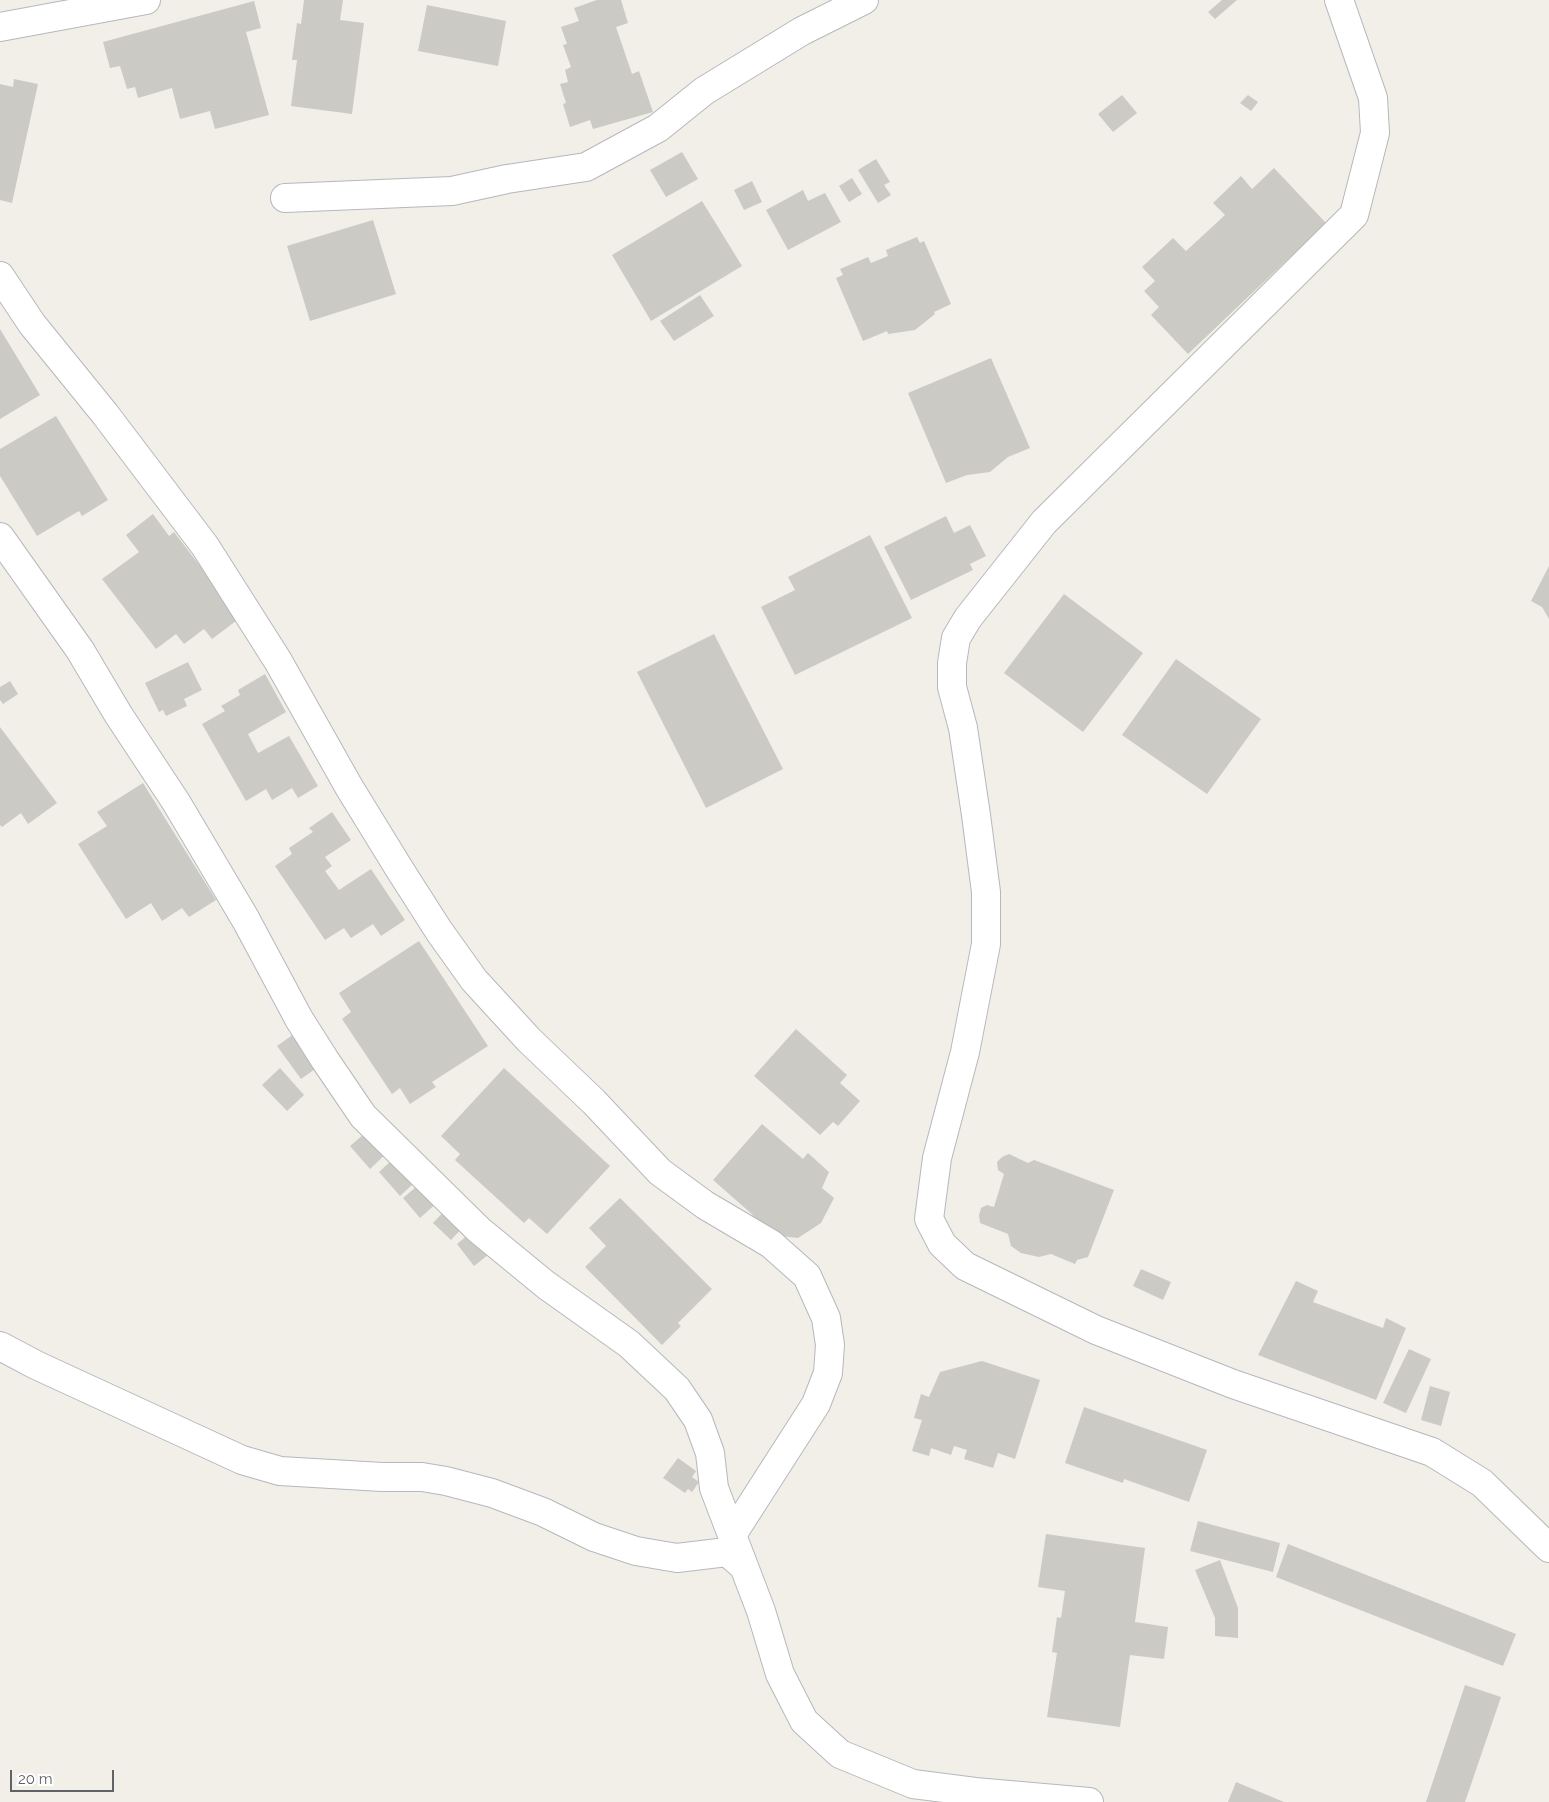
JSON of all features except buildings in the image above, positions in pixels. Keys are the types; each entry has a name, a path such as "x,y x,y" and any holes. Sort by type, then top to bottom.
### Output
{"street":[{"path":"0,27 146,0"},
{"path":"285,198 452,191 507,179 586,167 658,128 704,91 802,31 864,0"},
{"path":"1339,0 1372,98 1375,133 1354,215 1044,522 968,618 956,638 952,663 952,687 963,728 976,815 986,892 986,944 965,1052 937,1158 929,1219 942,1244 965,1266 1096,1330 1233,1384 1432,1452 1482,1483 1549,1548"},
{"path":"0,276 32,324 105,414 206,546 278,661 350,788 390,853 439,930 474,980 529,1040 594,1102 660,1172 705,1204 772,1244 806,1276 826,1318 830,1345 828,1373 816,1404 732,1535"},
{"path":"0,537 80,650 118,714 176,802 246,920 299,1019 363,1116 479,1230 546,1285 629,1344 677,1389 698,1420 710,1453 714,1488 761,1611 780,1674 804,1721 840,1754 913,1784 975,1792 1089,1802"},
{"path":"0,1346 44,1369 242,1460 280,1471 382,1478 422,1477 446,1481 492,1494 543,1512 594,1537 636,1551 677,1558 727,1552 742,1565"}]}
